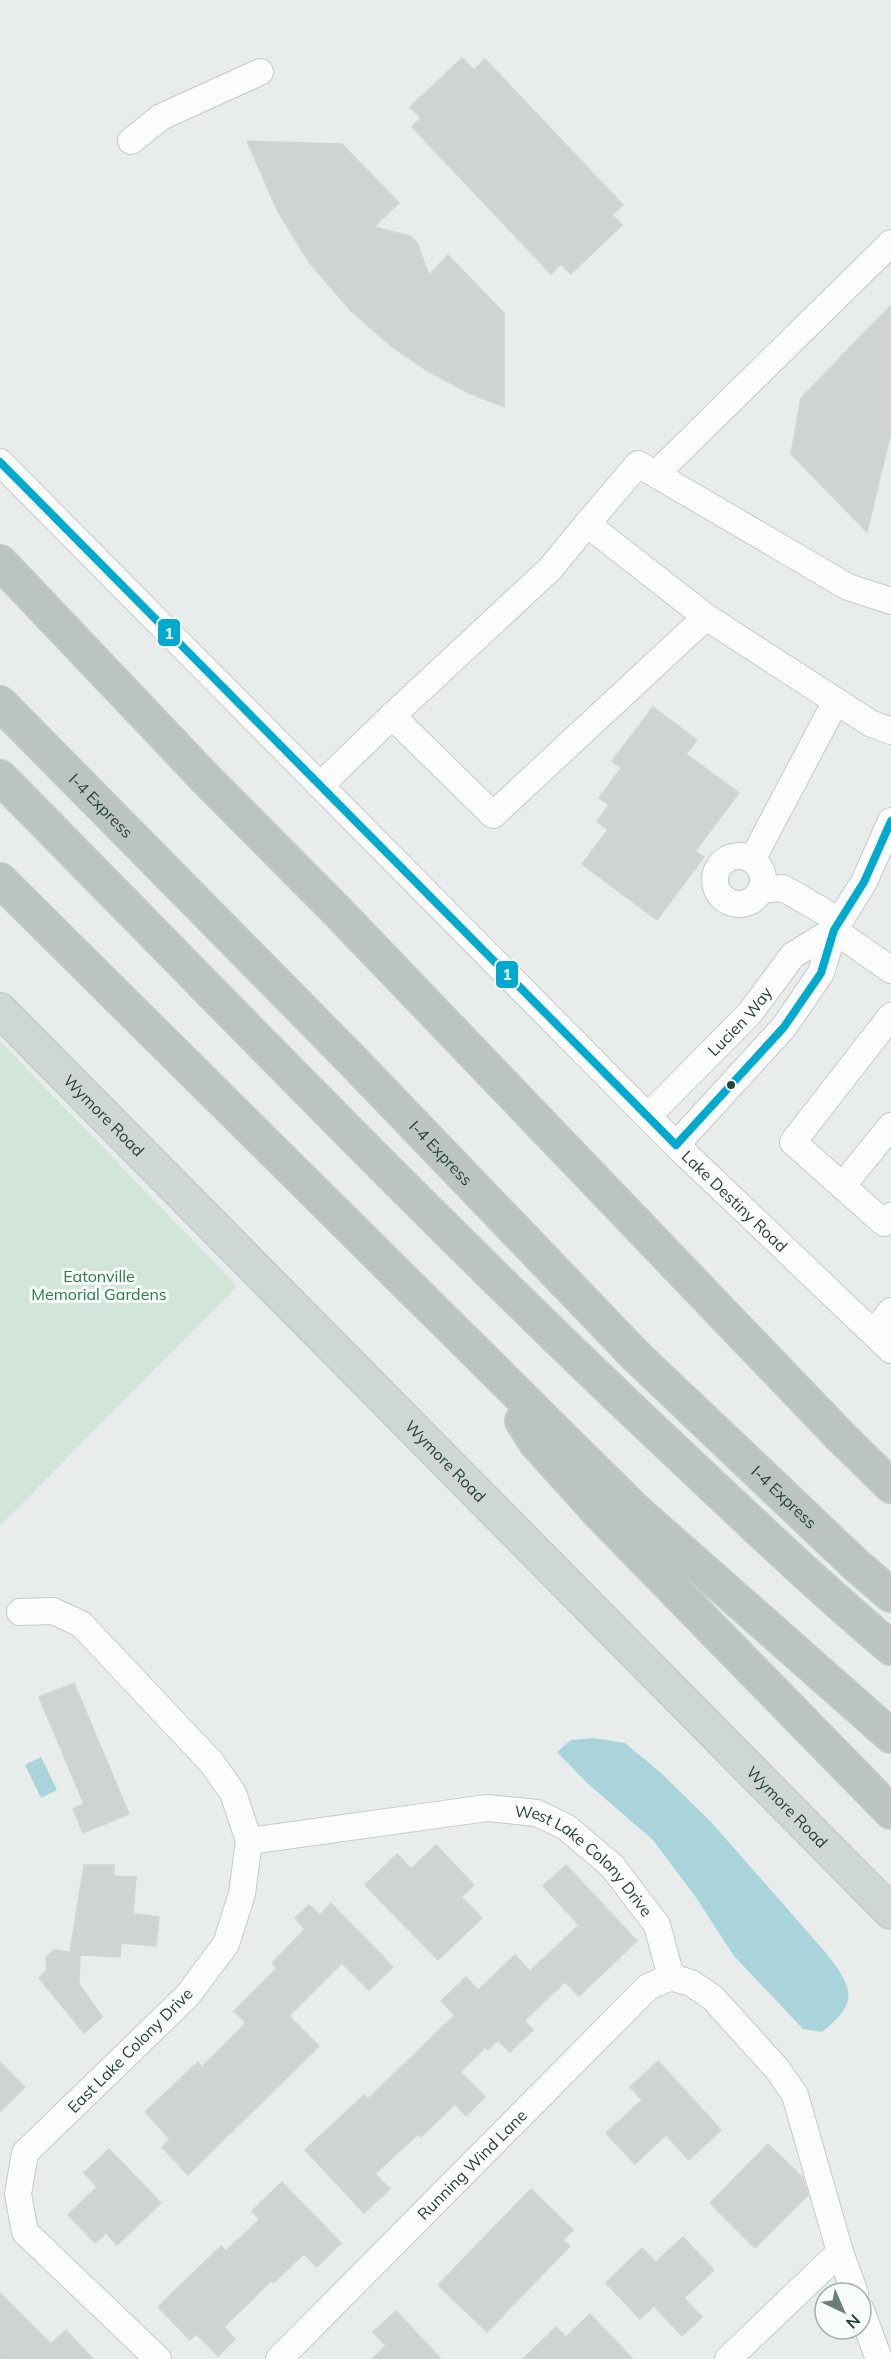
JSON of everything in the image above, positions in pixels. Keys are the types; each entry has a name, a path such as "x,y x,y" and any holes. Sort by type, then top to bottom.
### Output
{"highway":[{"path":"0,562 206,779 337,911 840,1436 891,1486"},
{"name":"I-4 Express","path":"0,703 359,1068 636,1356 847,1557 891,1595"},
{"path":"0,777 532,1314 724,1496 891,1648"},
{"path":"0,880 634,1509 891,1736"},
{"path":"490,1368 536,1443 640,1556 891,1812"}],"main road":[{"name":"Wymore Road","path":"0,1010 891,1912"}],"street":[{"path":"131,141 161,117 260,72"},
{"path":"656,474 890,246"},
{"name":"Lake Destiny Road","path":"0,462 676,1145 882,1342"},
{"path":"320,786 550,569 638,464 848,587 891,601"},
{"path":"587,524 706,617 870,723 891,731"},
{"path":"392,716 493,815 706,617"},
{"path":"752,860 836,701"},
{"name":"Lucien Way","path":"676,1145 784,1026 821,973 837,926 864,882 891,821"},
{"path":"739,856 752,860 763,874 761,890 751,902 743,904 728,902 717,891 716,875 724,862 739,856"},
{"path":"761,890 783,888 837,926 891,970"},
{"name":"Lucien Way","path":"648,1116 750,1013 793,955 837,926"},
{"path":"889,1223 793,1142 891,1016"},
{"path":"843,1185 891,1126"},
{"path":"882,1342 891,1311"},
{"name":"East Lake Colony Drive","path":"20,1612 53,1611 81,1624 211,1762 232,1793 249,1841 242,1894 226,1944 188,1995 25,2153 18,2193 25,2232 158,2359"},
{"name":"West Lake Colony Drive","path":"249,1841 487,1808 537,1813 566,1827 612,1866 657,1925 671,1977"},
{"path":"671,1977 691,1983 713,1998 778,2070 795,2095 840,2252 851,2281"},
{"name":"Running Wind Lane","path":"279,2359 648,1987 671,1977"},
{"path":"728,2359 840,2252"},
{"path":"872,2341 879,2359"}],"green space":[{"name":"Eatonville Memorial Gardens","path":"0,1041 237,1286 0,1526"}],"water":[{"path":"594,1738 625,1743 661,1773 711,1822 826,1953 847,1985 848,1994 847,2003 842,2012 822,2032 803,2029 734,1956 695,1896 652,1839 587,1783 557,1752 571,1740"},
{"path":"41,1757 57,1790 41,1798 25,1765"}],"building":[{"path":"462,58 474,70 485,59 623,205 612,215 622,225 571,274 561,264 551,274 412,127 421,118 410,107"},
{"path":"247,141 342,144 399,203 374,227 410,236 417,243 429,275 448,255 504,313 504,407 469,393 428,371 392,347 351,311 309,262 278,212"},
{"path":"891,305 891,432 867,532 791,454 801,398"},
{"path":"653,707 697,740 686,754 739,793 695,851 704,857 657,920 582,864 608,830 597,821 609,805 599,798 621,768 612,761"},
{"path":"74,1683 129,1814 83,1833 73,1809 84,1804 39,1697"},
{"path":"436,1845 474,1885 461,1897 482,1918 438,1960 365,1885 397,1854 411,1869"},
{"path":"84,1865 114,1865 114,1876 136,1877 133,1914 159,1917 156,1946 121,1943 120,1957 80,1955 79,1984 102,2017 84,2033 39,1978 47,1970 46,1957 55,1950 70,1952"},
{"path":"566,1865 637,1941 579,1996 565,1982 524,2021 533,2030 510,2052 498,2040 488,2050 485,2048 460,2072 485,2097 466,2116 455,2104 421,2137 418,2134 375,2174 390,2189 364,2213 305,2150 364,2095 368,2099 455,2015 441,2001 466,1977 478,1990 515,1955 530,1971 579,1925 543,1886"},
{"path":"331,1903 393,1967 369,1990 342,1963 289,2016 319,2046 188,2175 162,2147 170,2139 145,2112 198,2062 202,2067 246,2023 234,2011 277,1968 272,1963 305,1929 295,1918 309,1905 320,1915"},
{"path":"658,2061 721,2130 689,2160 666,2135 635,2164 606,2133 642,2100 630,2087"},
{"path":"0,2062 25,2087 0,2112"},
{"path":"768,2144 803,2178 808,2195 755,2248 710,2203"},
{"path":"109,2149 161,2203 117,2245 106,2233 95,2243 68,2215 97,2187 84,2173"},
{"path":"282,2182 341,2243 317,2267 304,2254 273,2283 271,2281 224,2327 235,2339 218,2356 196,2334 190,2340 158,2307 221,2246 226,2251 260,2219 252,2211"},
{"path":"531,2189 573,2230 563,2240 570,2246 487,2332 438,2285"},
{"path":"683,2237 714,2270 684,2298 702,2317 682,2336 654,2306 640,2319 606,2283 642,2248 656,2262"},
{"path":"0,2293 51,2344 66,2330 93,2359 0,2359"},
{"path":"396,2311 441,2359 372,2359 386,2346 373,2332"},
{"path":"590,2314 633,2359 523,2359 556,2327 566,2337"}],"transit line":[{"name":"1","path":"0,462 676,1145"},
{"name":"1","path":"676,1145 784,1027 821,973 834,930 864,882 891,821"}]}
